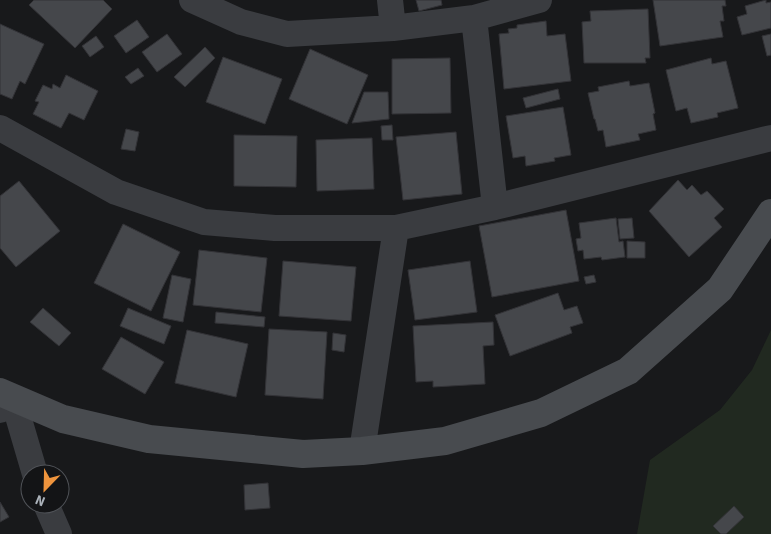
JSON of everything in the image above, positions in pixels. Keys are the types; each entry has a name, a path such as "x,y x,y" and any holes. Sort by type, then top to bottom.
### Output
{"main road":[{"path":"4,400 63,419 149,439 303,454 362,451 445,441 541,413 628,371 720,289 771,213"}],"street":[{"path":"192,0 241,22 287,34 394,28 474,18 539,0"},
{"path":"390,0 394,28"},
{"path":"474,18 495,207"},
{"path":"0,128 116,192 204,222 275,228 396,228 495,207 771,138"},
{"path":"362,451 396,228"},
{"path":"4,400 31,464"},
{"path":"50,514 59,534"}],"shaded area":[{"path":"771,330 771,534 637,534 650,460 720,410 752,370"}],"building":[{"path":"34,0 103,0 112,9 75,48 29,5"},
{"path":"416,0 441,0 442,5 419,11"},
{"path":"653,0 725,0 726,6 722,6 724,21 720,21 723,37 660,46"},
{"path":"766,0 766,3 771,2 771,28 742,35 737,17 747,14 745,6"},
{"path":"648,9 650,58 645,58 646,63 584,63 582,22 591,21 590,11"},
{"path":"137,20 149,37 126,53 114,36"},
{"path":"546,21 547,36 565,34 571,81 504,89 499,34 509,33 508,29 517,28 517,25"},
{"path":"0,24 44,44 25,84 20,81 12,99 0,94"},
{"path":"167,34 182,54 157,72 142,52"},
{"path":"771,34 771,55 767,56 762,36"},
{"path":"96,36 104,47 90,57 82,46"},
{"path":"205,47 215,58 185,87 174,77"},
{"path":"310,49 368,75 347,124 289,99"},
{"path":"223,57 282,79 265,124 206,102"},
{"path":"450,58 451,113 392,114 392,59"},
{"path":"711,58 712,64 726,61 738,108 717,113 718,117 691,123 687,108 676,111 666,70"},
{"path":"138,68 144,76 131,84 125,77"},
{"path":"66,75 98,91 84,120 69,113 61,128 33,114 39,102 35,101 43,85 52,89 53,84 60,88"},
{"path":"629,81 630,86 649,83 655,113 653,114 656,130 638,134 640,140 606,147 603,130 598,131 594,119 588,93 599,91 598,87"},
{"path":"558,89 560,99 526,108 523,98"},
{"path":"364,92 388,92 389,119 352,123"},
{"path":"563,107 571,155 554,158 555,161 526,166 525,156 513,158 506,116"},
{"path":"392,125 393,140 382,140 381,126"},
{"path":"126,129 139,132 135,151 121,149"},
{"path":"456,132 462,194 403,200 396,137"},
{"path":"234,135 297,136 296,187 234,186"},
{"path":"372,138 374,189 317,191 316,140"},
{"path":"678,180 687,190 692,185 701,195 707,191 724,209 714,218 722,227 689,257 649,211"},
{"path":"19,181 60,231 16,267 0,248 0,196"},
{"path":"566,210 579,281 492,297 479,226"},
{"path":"616,218 619,242 623,241 625,257 602,260 601,257 584,259 583,250 578,251 576,239 581,238 579,223"},
{"path":"632,218 634,238 620,239 618,219"},
{"path":"123,224 180,252 151,311 94,283"},
{"path":"627,241 645,242 645,258 627,258"},
{"path":"199,250 267,258 261,312 193,305"},
{"path":"283,261 356,267 351,321 279,316"},
{"path":"470,261 477,312 415,320 408,270"},
{"path":"172,275 191,279 183,322 163,318"},
{"path":"594,275 596,282 586,284 584,277"},
{"path":"558,293 564,310 577,306 583,323 570,327 572,333 510,356 495,315"},
{"path":"43,308 71,333 59,346 30,322"},
{"path":"128,308 171,326 164,344 120,326"},
{"path":"216,312 265,317 264,327 215,323"},
{"path":"493,322 494,345 483,346 485,384 433,387 433,381 416,382 413,326"},
{"path":"269,329 327,332 323,399 265,395"},
{"path":"187,330 248,344 236,397 175,383"},
{"path":"333,333 346,335 344,352 332,350"},
{"path":"121,337 164,362 145,394 102,369"},
{"path":"268,483 270,508 245,510 244,485"},
{"path":"0,502 9,517 0,522"},
{"path":"734,506 744,517 726,534 721,534 713,526"}]}
